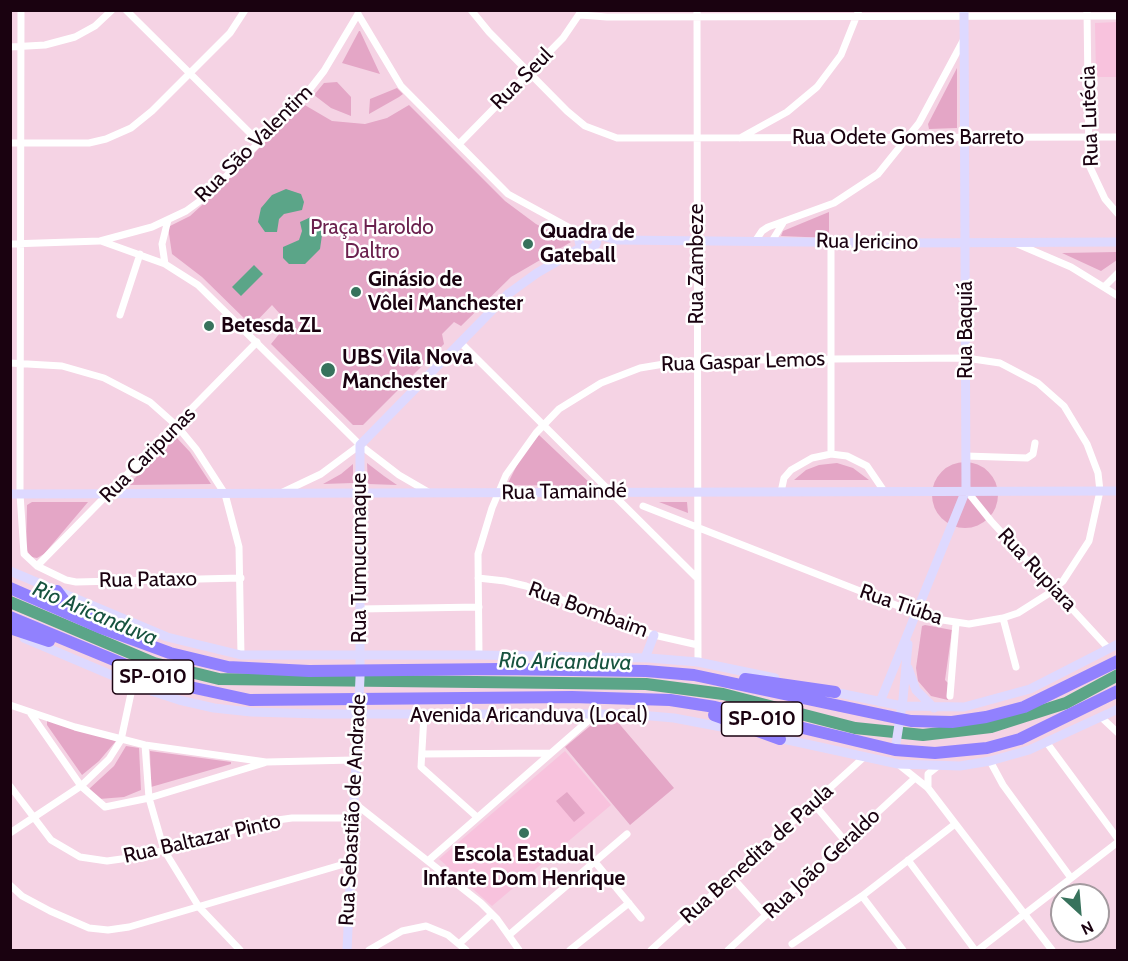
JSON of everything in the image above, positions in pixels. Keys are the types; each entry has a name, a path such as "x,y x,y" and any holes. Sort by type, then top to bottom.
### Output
{"highway":[{"name":"SP-010","path":"10,588 158,649 228,667 360,674 599,669 694,675 904,722 952,722 1024,707 1118,661"},
{"path":"57,591 59,597 66,603 158,649"},
{"name":"SP-010","path":"10,617 167,682 206,693 250,700 359,697 622,697 670,700 714,707 895,748 946,753 987,748 1042,729 1118,692"},
{"path":"10,630 90,651"},
{"path":"694,675 729,676 835,692"},
{"path":"622,697 722,717 780,739"}],"street":[{"path":"15,494 21,363 21,10"},
{"path":"10,46 45,45 75,37 95,26 112,10"},
{"path":"126,10 259,142"},
{"path":"10,142 89,143 118,135 142,120 230,33 245,10"},
{"name":"Rua Odete Gomes Barreto","path":"471,10 528,72 585,126 601,133 635,139 1118,137"},
{"path":"358,12 401,86 508,194 581,234 590,231 595,234 596,245 588,249 582,247 579,242 581,234"},
{"name":"Rua São Valentim","path":"10,244 100,241 125,235 168,220 208,195 306,94 358,12"},
{"path":"580,13 1087,13 1118,16"},
{"name":"Rua Seul","path":"459,144 563,38 580,13"},
{"name":"Rua Lutécia","path":"1087,13 1090,137 1088,152 1092,176 1105,199 1118,213"},
{"name":"Rua Zambeze","path":"697,14 698,662"},
{"path":"738,139 788,112 817,87 841,55 858,14"},
{"name":"Rua Baquiá","path":"880,702 908,639 966,490 964,14"},
{"path":"756,240 762,231 834,203 878,174 909,138 964,39"},
{"path":"165,264 162,244 168,220"},
{"path":"772,241 783,223"},
{"name":"Rua Jericino","path":"595,234 617,240"},
{"path":"125,235 129,251"},
{"name":"Rua Jericino","path":"596,245 617,240 1118,242"},
{"path":"100,241 165,264 198,285 360,445 399,475 430,493"},
{"path":"831,242 831,454"},
{"path":"1013,242 1071,267 1118,296"},
{"path":"280,494 321,474 360,445 526,280 582,247"},
{"path":"120,315 140,254"},
{"path":"1105,286 1118,273"},
{"name":"Rua Caripunas","path":"37,566 257,342"},
{"path":"461,343 607,491 697,578"},
{"name":"Rua Gaspar Lemos","path":"479,655 480,542 498,493 518,457 543,426 574,398 619,375 655,365 698,361 986,359 1014,368 1058,399 1077,424 1087,444 1098,473 1100,491"},
{"path":"10,363 62,366 98,375 142,397 177,426 204,460 225,494 238,547 241,578 241,655"},
{"path":"966,456 1027,458 1033,454 1035,443"},
{"name":"Rua Tumucumaque","path":"360,445 360,674"},
{"path":"781,492 784,478 791,470 812,458 831,454 847,456 867,466 884,491"},
{"name":"Rua Rupiara","path":"966,490 991,521 1055,589 1113,646"},
{"name":"Rua Tiúba","path":"643,506 917,614 956,623 984,622 1003,618 1029,607 1055,589 1076,565 1089,541 1100,491"},
{"name":"Rua Tamaindé","path":"15,494 1118,491"},
{"name":"Rua Pataxo","path":"15,494 26,556 37,566 66,580 76,582 241,578"},
{"path":"10,571 167,637 241,655 479,655 645,658 698,662 902,706 964,707 1011,696 1055,678 1113,646"},
{"name":"Rua Bombaim","path":"478,578 505,581 553,595 654,635 698,645"},
{"path":"360,609 479,607"},
{"path":"1003,618 1016,667"},
{"path":"950,696 956,623"},
{"name":"Avenida Aricanduva (Local)","path":"10,630 133,684 179,700 214,708 251,712 424,715 597,713 674,718 898,764 938,766 990,761 1047,743 1118,709"},
{"path":"645,658 654,635"},
{"name":"Rua Baquiá","path":"895,748 904,722 902,706 908,639"},
{"path":"907,664 916,690 934,708"},
{"name":"Rua Sebastião de Andrade","path":"347,951 354,760 360,674"},
{"path":"10,833 81,786 100,770 121,740 133,684"},
{"path":"10,705 121,740 145,745 266,762 354,760"},
{"path":"30,713 81,786 95,801 105,807 148,798 266,762"},
{"path":"429,860 597,713"},
{"path":"424,715 420,765 477,816"},
{"path":"1102,717 1118,733"},
{"path":"908,860 976,951 1118,840 1047,743"},
{"path":"145,745 148,798 164,850 199,907 240,951"},
{"path":"422,754 550,753"},
{"name":"Rua Benedita de Paula","path":"652,950 863,758"},
{"path":"990,761 1003,785 1071,878"},
{"path":"898,764 927,788 1052,951"},
{"path":"927,788 928,774 938,766"},
{"name":"Rua João Geraldo","path":"728,951 915,778"},
{"name":"Rua Baltazar Pinto","path":"10,786 32,818 51,840 80,857 124,860 263,822 292,818 353,818"},
{"path":"353,802 429,860 492,914 519,951"},
{"path":"813,803 846,842"},
{"path":"792,944 862,896 955,824"},
{"path":"509,935 627,834"},
{"path":"10,885 22,896 42,907 98,930 129,927 351,861"},
{"path":"595,862 642,918"},
{"path":"732,877 766,915"},
{"path":"862,896 903,951"},
{"path":"570,951 629,903"},
{"path":"460,943 492,914"},
{"path":"369,951 402,931 417,927 437,929 460,943 466,951"}],"shaded area":[{"path":"1117,22 1117,77 1096,77 1095,23"},
{"path":"286,189 301,194 304,202 302,210 284,214 279,219 277,232 265,232 258,222 261,208 272,195"},
{"path":"311,217 319,221 323,228 320,249 305,264 289,264 283,258 283,247 299,240 302,231 300,222"},
{"path":"254,265 263,274 241,296 232,287"},
{"name":"Escola Estadual Infante Dom Henrique","path":"565,751 611,805 492,906 439,859"}],"green space":[{"path":"360,31 380,74 342,63"},
{"path":"957,68 957,128 929,129 928,124"},
{"path":"337,82 351,97 351,116 331,108 314,95 324,83"},
{"path":"397,88 403,94 369,114 370,99"},
{"name":"Praça Haroldo Daltro","path":"303,104 332,121 365,124 387,118 409,105 505,201 536,224 571,242 511,277 461,326 454,322 442,334 444,344 363,425 353,425 271,344 288,323 272,305 252,326 202,277 172,254 168,227 190,216 211,197"},
{"path":"829,212 829,238 781,236 783,231"},
{"path":"1117,252 1117,260 1101,271 1062,253"},
{"path":"539,435 593,486 507,485 520,459"},
{"path":"176,437 190,452 211,484 128,485"},
{"path":"965,462 978,465 988,472 995,482 998,495 995,508 988,518 978,525 965,528 952,525 942,518 935,508 932,495 935,482 942,472 952,465"},
{"path":"367,463 384,476 397,485 368,484"},
{"path":"837,463 853,468 869,480 794,480 806,470 819,465"},
{"path":"353,464 353,483 323,484 341,474"},
{"path":"32,502 88,502 44,554 37,558 31,557 26,549 27,505"},
{"path":"659,502 687,502 688,513"},
{"path":"922,626 952,630 945,680 949,684 948,700 931,696 918,681 916,668"},
{"path":"616,720 674,788 630,825 565,747 596,721"},
{"path":"47,721 116,741 99,761 82,775 47,725"},
{"path":"126,746 139,748 141,790 124,797 99,799 89,789 114,766"},
{"path":"150,751 231,762 231,764 151,787"},
{"path":"567,792 585,813 574,822 556,801"}],"waterway":[{"name":"Rio Aricanduva","path":"10,602 154,663 219,679 646,684 723,694 855,728 923,735 991,727 1066,703 1118,675"}],"place":[{"name":"Quadra de Gateball","path":"528,244"},
{"name":"Ginásio de Vôlei Manchester","path":"356,292"},
{"name":"Betesda ZL","path":"209,326"},
{"name":"UBS Vila Nova Manchester","path":"328,370"},
{"name":"Escola Estadual Infante Dom Henrique","path":"524,833"}]}
